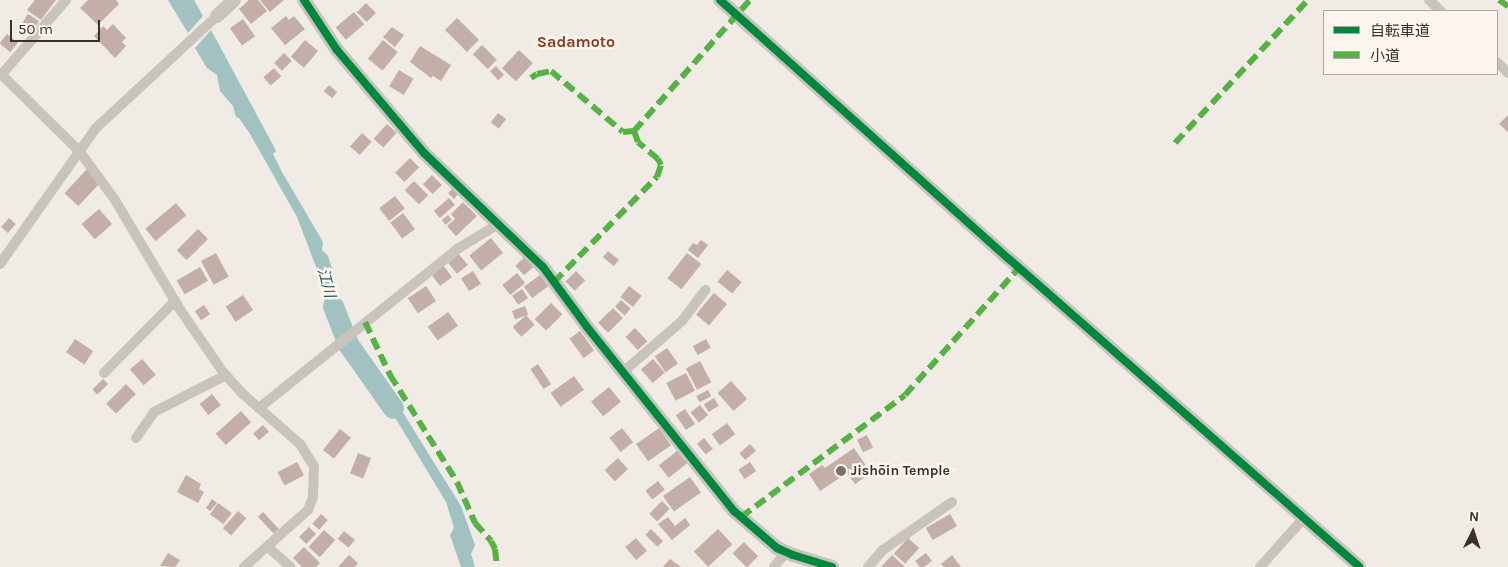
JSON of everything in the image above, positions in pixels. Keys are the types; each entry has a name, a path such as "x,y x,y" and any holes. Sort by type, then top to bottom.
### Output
{"street":[{"path":"66,0 1,74 80,152 116,200 175,301 226,375 259,408 300,444 314,466 312,497 308,510 244,567"},
{"path":"0,264 96,128 181,52 234,0"},
{"path":"304,0 337,50 424,153 543,267 623,372 734,511 758,533 786,552 832,567"},
{"path":"720,0 1009,259 1359,567"},
{"path":"1429,0 1440,10"},
{"path":"1498,63 1508,73"},
{"path":"259,408 459,248 498,224"},
{"path":"623,372 682,321 705,290"},
{"path":"104,373 175,301"},
{"path":"136,438 154,412 226,375"},
{"path":"868,567 883,550 952,502"},
{"path":"1260,567 1304,518"},
{"path":"268,546 290,567"},
{"path":"774,567 786,552"}],"water":[{"path":"168,0 194,0 203,16 188,33"},
{"path":"211,30 276,151 273,154 282,172 323,242 322,250 328,256 333,272 331,276 334,281 333,291 339,298 343,318 351,326 336,338 326,310 318,272 297,217 250,134 239,118 236,117 233,106 220,91 217,75 207,68 195,48"},
{"path":"384,382 461,506 475,545 471,554 475,567 461,567 450,535 454,528 446,502 376,386 377,383"}],"building":[{"path":"35,0 56,0 41,20 27,10"},
{"path":"88,0 116,0 119,4 98,25 80,8"},
{"path":"249,0 258,0 267,11 251,24 239,9"},
{"path":"260,0 284,0 270,12"},
{"path":"366,3 376,13 367,22 357,12"},
{"path":"354,12 364,24 346,40 336,27"},
{"path":"28,14 39,21 32,32 21,25"},
{"path":"286,16 289,20 294,16 305,29 285,45 271,28"},
{"path":"457,18 479,40 467,52 445,30"},
{"path":"243,19 255,36 242,45 230,28"},
{"path":"113,24 126,38 122,42 126,46 115,58 94,36 103,26 107,30"},
{"path":"392,27 404,35 395,47 383,37"},
{"path":"7,34 18,43 10,52 0,44"},
{"path":"305,40 318,51 304,68 291,57"},
{"path":"383,40 398,52 383,71 368,59"},
{"path":"482,45 497,60 488,69 473,54"},
{"path":"420,46 451,65 441,81 433,76 431,78 410,62"},
{"path":"519,50 533,63 516,81 502,68"},
{"path":"284,53 292,61 282,71 274,63"},
{"path":"496,66 504,75 498,80 490,71"},
{"path":"274,68 281,76 271,85 263,77"},
{"path":"399,70 414,79 404,95 389,86"},
{"path":"329,85 337,92 332,98 324,91"},
{"path":"498,113 506,119 499,129 491,123"},
{"path":"1508,115 1508,132 1499,124"},
{"path":"387,124 397,133 383,148 374,139"},
{"path":"362,133 372,142 360,155 350,146"},
{"path":"410,158 419,167 404,182 395,173"},
{"path":"87,169 101,182 78,206 64,193"},
{"path":"432,175 442,185 433,194 423,184"},
{"path":"414,181 428,195 419,204 405,190"},
{"path":"452,189 458,194 454,199 448,193"},
{"path":"395,196 405,209 389,221 379,208"},
{"path":"449,198 455,205 440,218 434,211"},
{"path":"463,202 477,216 456,236 447,226 455,219 451,214"},
{"path":"176,203 186,215 156,241 145,229"},
{"path":"99,209 112,224 95,239 82,224"},
{"path":"403,213 415,229 402,239 390,223"},
{"path":"448,215 452,220 446,225 442,220"},
{"path":"9,218 16,224 8,233 1,227"},
{"path":"198,229 208,239 187,260 177,250"},
{"path":"491,238 503,253 481,270 469,256"},
{"path":"701,240 708,245 698,258 688,250 693,243 697,245"},
{"path":"608,251 619,260 614,266 603,257"},
{"path":"216,253 229,277 214,285 201,261"},
{"path":"687,253 701,264 681,289 667,278"},
{"path":"459,254 468,265 457,274 448,263"},
{"path":"525,257 534,267 524,275 515,266"},
{"path":"443,265 452,277 440,286 431,274"},
{"path":"200,267 208,281 185,294 177,280"},
{"path":"727,270 742,282 732,294 718,282"},
{"path":"473,271 481,284 469,291 461,278"},
{"path":"576,271 585,280 575,291 565,282"},
{"path":"517,273 525,283 510,295 502,285"},
{"path":"540,275 548,286 532,298 524,287"},
{"path":"426,286 436,301 418,313 408,298"},
{"path":"629,286 642,296 633,307 620,297"},
{"path":"522,289 528,298 518,305 512,296"},
{"path":"714,293 727,304 709,325 696,314"},
{"path":"243,295 253,310 236,322 226,307"},
{"path":"621,300 631,309 625,315 615,307"},
{"path":"551,303 562,314 546,331 535,319"},
{"path":"204,305 210,314 201,320 195,311"},
{"path":"525,306 528,314 515,319 512,311"},
{"path":"613,308 623,318 608,333 598,323"},
{"path":"448,312 458,326 438,340 428,327"},
{"path":"526,315 535,325 521,337 513,327"},
{"path":"635,328 647,341 638,350 625,337"},
{"path":"580,331 594,350 584,358 569,339"},
{"path":"75,339 93,351 84,365 66,352"},
{"path":"706,339 711,348 698,355 693,346"},
{"path":"667,348 678,364 666,372 655,357"},
{"path":"142,359 156,375 144,385 130,369"},
{"path":"653,359 665,373 653,383 641,369"},
{"path":"700,361 711,382 697,390 686,369"},
{"path":"538,364 551,384 544,389 530,369"},
{"path":"686,373 695,391 675,401 666,383"},
{"path":"574,376 584,390 561,407 551,393"},
{"path":"103,379 108,384 97,395 92,390"},
{"path":"731,381 747,399 734,411 718,393"},
{"path":"126,384 136,394 116,414 106,404"},
{"path":"609,387 621,402 603,416 591,401"},
{"path":"708,390 711,396 700,402 696,396"},
{"path":"212,394 221,405 208,415 200,404"},
{"path":"714,398 719,406 709,412 704,404"},
{"path":"700,405 708,415 699,423 691,413"},
{"path":"685,409 695,424 686,430 676,415"},
{"path":"241,411 251,422 226,445 216,434"},
{"path":"727,423 735,434 720,445 712,434"},
{"path":"263,425 269,432 259,440 253,434"},
{"path":"622,428 633,442 620,452 609,438"},
{"path":"659,428 671,445 648,461 636,444"},
{"path":"340,429 351,438 334,459 323,450"},
{"path":"867,435 873,448 863,452 857,440"},
{"path":"704,438 713,449 706,455 697,444"},
{"path":"750,444 756,451 745,460 739,453"},
{"name":"Jishōin Temple","path":"854,448 871,473 855,484 847,473 820,491 809,474 822,465 825,468"},
{"path":"677,451 687,464 669,478 659,465"},
{"path":"358,453 371,458 363,479 350,474"},
{"path":"618,458 628,469 615,481 605,470"},
{"path":"297,462 304,475 285,486 278,472"},
{"path":"750,462 756,471 745,479 738,470"},
{"path":"186,475 201,484 199,489 204,492 198,503 177,492"},
{"path":"690,477 701,493 674,511 663,496"},
{"path":"658,481 665,490 652,500 645,491"},
{"path":"212,499 217,503 210,511 206,508"},
{"path":"662,501 670,509 657,522 649,514"},
{"path":"218,503 232,513 224,524 210,514"},
{"path":"238,511 246,518 231,536 223,528"},
{"path":"263,512 279,529 274,534 258,517"},
{"path":"321,514 328,520 319,530 312,524"},
{"path":"950,514 957,526 933,540 926,528"},
{"path":"668,517 675,526 685,518 690,525 672,540 658,524"},
{"path":"309,527 316,534 306,544 299,537"},
{"path":"651,529 663,541 657,547 645,535"},
{"path":"718,529 732,544 708,567 694,552"},
{"path":"324,530 335,540 320,557 309,547"},
{"path":"344,531 355,540 349,548 338,539"},
{"path":"636,538 647,551 636,560 625,547"},
{"path":"908,538 919,548 905,564 894,554"},
{"path":"744,542 758,556 746,567 733,553"},
{"path":"304,547 320,563 316,567 302,567 293,558"},
{"path":"168,553 180,560 175,567 160,566"},
{"path":"926,553 932,561 924,567 920,567 915,561"},
{"path":"349,555 358,563 355,567 338,567"},
{"path":"892,555 905,567 881,567"},
{"path":"952,555 961,567 944,567 941,564"},
{"path":"670,559 681,567 663,567"}],"waterway":[{"name":"江川","path":"333,306 348,344 393,408"}],"marked path":[{"path":"554,282 657,177 661,165 658,159 638,142 634,131 750,0"},
{"path":"1175,143 1308,0"},
{"path":"1499,0 1508,6"},
{"path":"531,78 537,74 551,71 623,132 634,131"},
{"path":"741,517 905,395 1019,268"},
{"path":"365,322 390,375 457,482 475,523 491,541 495,549 497,567"}],"cycle path":[{"path":"304,0 337,50 424,153 543,267 587,327 734,511 777,548 832,567"},
{"path":"720,0 1009,259 1359,567"}],"place":[{"name":"Jishōin Temple","path":"841,471"}],"district":[{"name":"Sadamoto","path":"576,42"}]}
